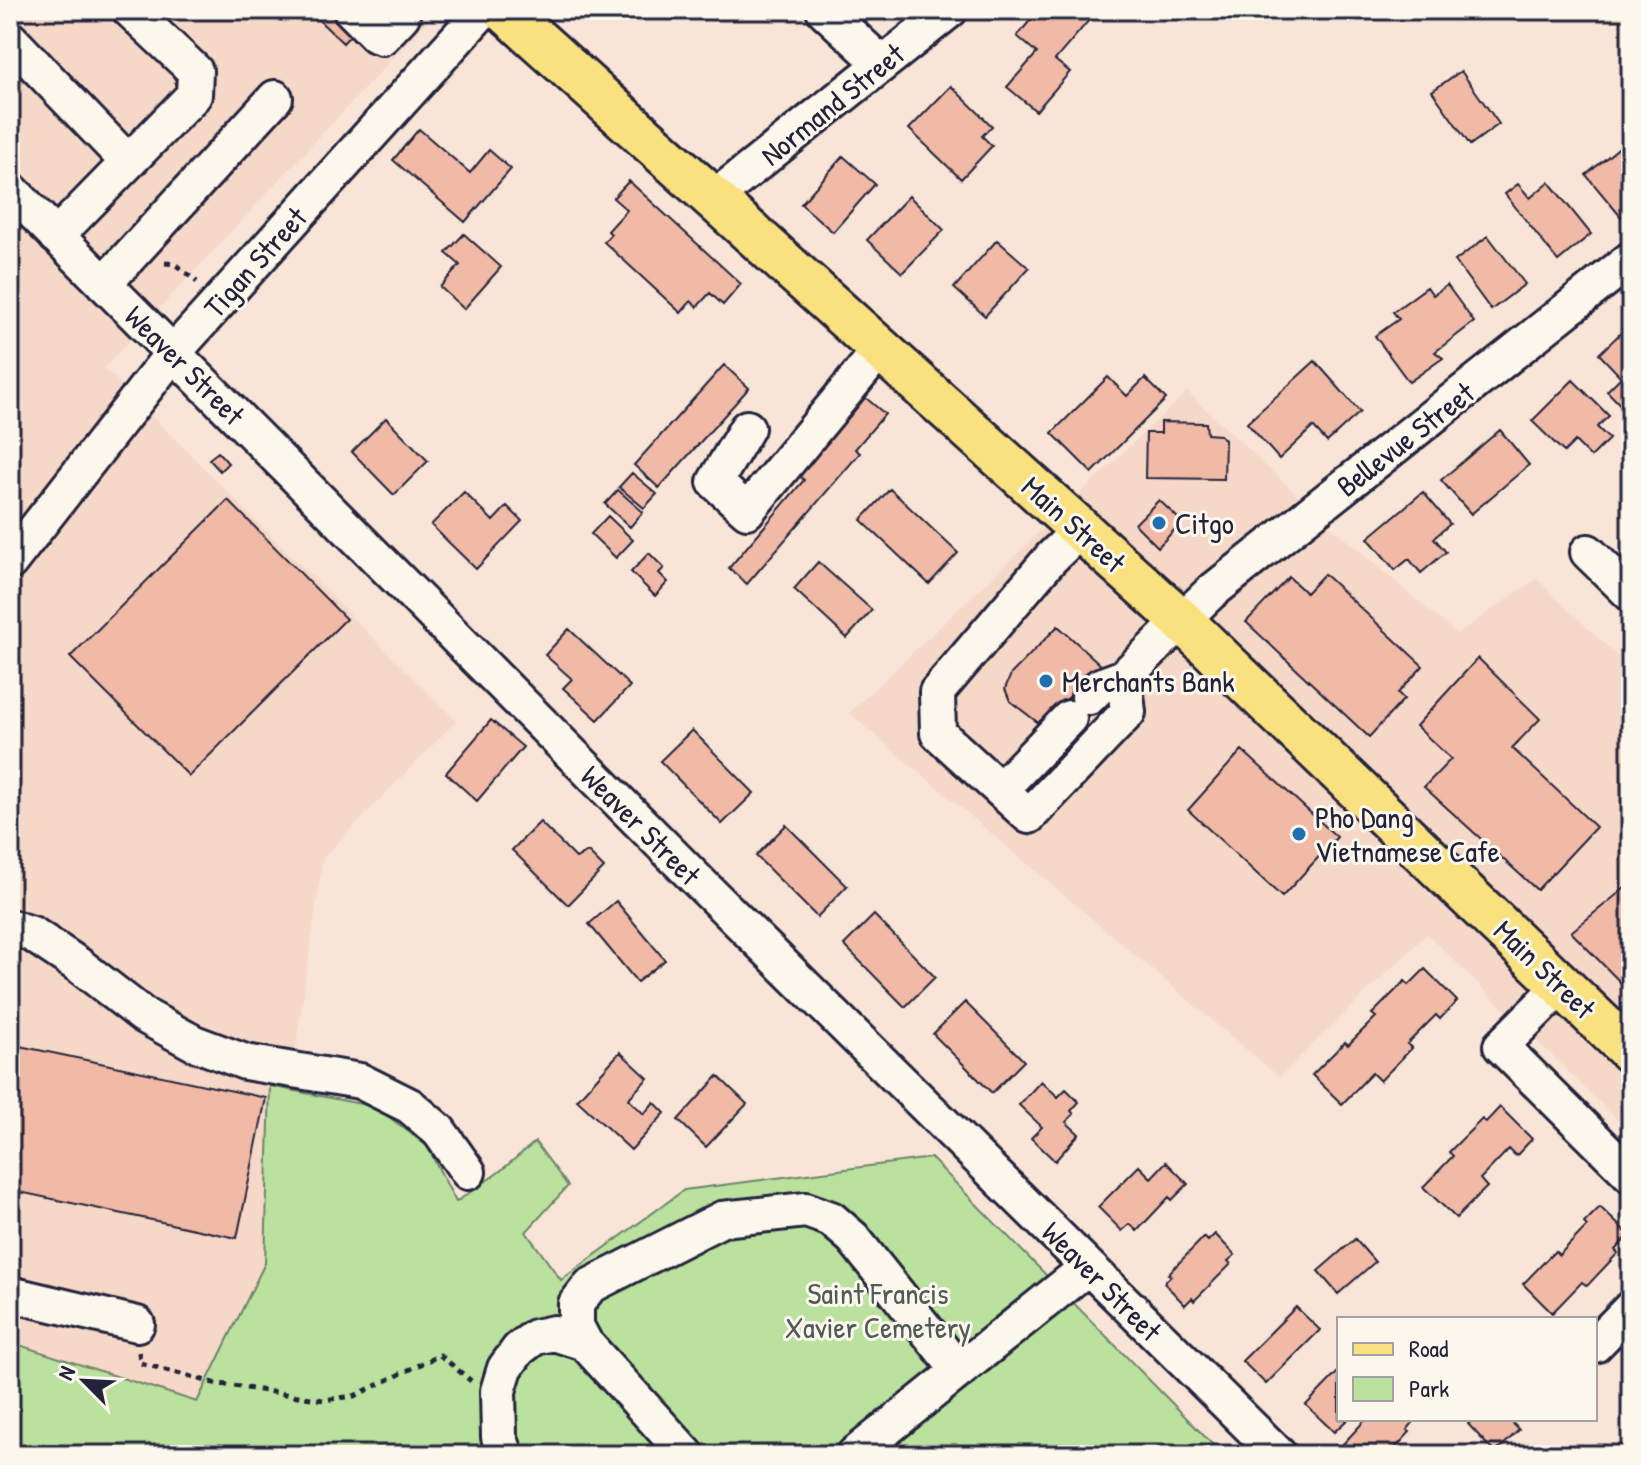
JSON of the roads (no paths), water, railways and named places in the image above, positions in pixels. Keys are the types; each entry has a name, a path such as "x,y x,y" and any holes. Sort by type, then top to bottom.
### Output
{"main road":[{"name":"Main Street","path":"504,10 1182,621 1631,1052"}],"street":[{"path":"56,236 194,95 195,71 130,10"},
{"path":"351,10 376,35 382,37 402,16 403,10"},
{"name":"Tigan Street","path":"10,562 173,353 483,10"},
{"path":"824,10 882,64"},
{"name":"Normand Street","path":"714,198 950,10"},
{"path":"10,39 128,162"},
{"path":"104,284 275,98"},
{"name":"Weaver Street","path":"10,189 614,798 1279,1455"},
{"name":"Bellevue Street","path":"1001,789 1100,686 1124,677 1210,593 1631,259"},
{"path":"747,428 715,482 747,511 880,350"},
{"path":"1080,530 1051,558 937,692 938,733 1029,816 1128,712 1124,677"},
{"path":"1588,552 1631,594"},
{"path":"10,927 32,934 80,966 143,1015 194,1043 245,1062 360,1081 410,1106 439,1131 468,1172"},
{"path":"1562,985 1501,1046 1631,1175"},
{"path":"687,1455 585,1343 576,1326 576,1304 590,1286 722,1219 806,1210 831,1219 853,1238 959,1371"},
{"path":"854,1455 1088,1267"},
{"path":"10,1294 137,1324"},
{"path":"1597,1343 1631,1308"},
{"path":"506,1455 499,1437 498,1391 505,1368 519,1349 535,1337 554,1333 585,1343"}],"place":[{"name":"Citgo","path":"1159,523"},
{"name":"Merchants Bank","path":"1046,681"},
{"name":"Pho Dang Vietnamese Cafe","path":"1299,834"}],"park label":[{"name":"Saint Francis Xavier Cemetery","path":"878,1310"}]}
